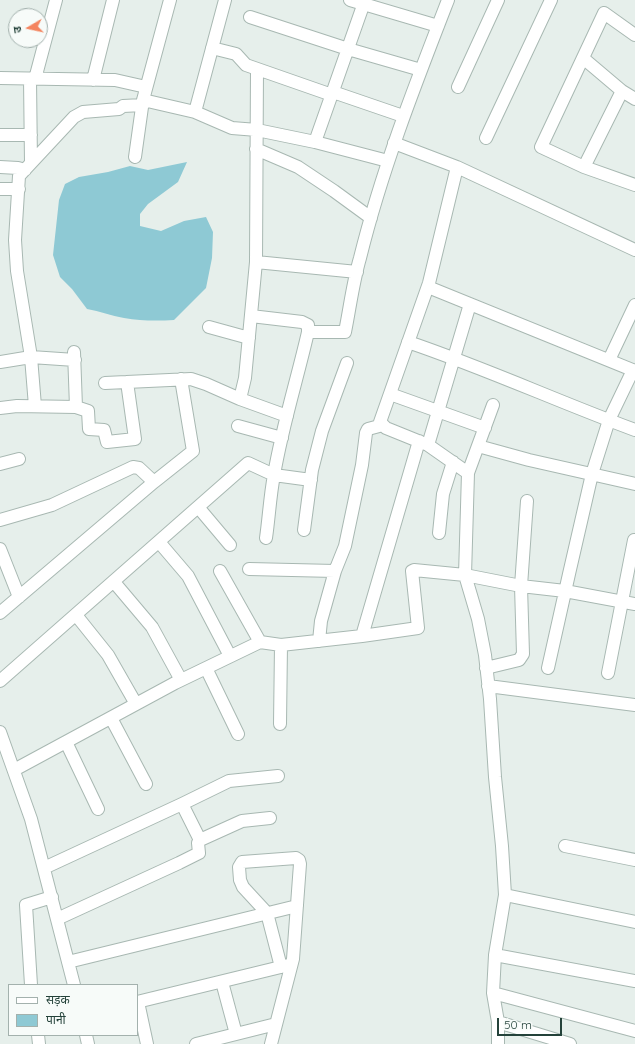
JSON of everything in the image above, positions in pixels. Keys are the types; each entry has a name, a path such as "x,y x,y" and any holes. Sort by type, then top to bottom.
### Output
{"street":[{"path":"28,166 31,135 32,79 56,0"},
{"path":"93,80 113,0"},
{"path":"135,157 146,88 170,0"},
{"path":"195,112 225,0"},
{"path":"350,0 364,2 438,26"},
{"path":"308,332 345,332 357,272 388,161 403,116 448,0"},
{"path":"458,87 498,0"},
{"path":"486,138 551,0"},
{"path":"314,142 364,2"},
{"path":"635,35 604,13 541,147 584,167 635,185"},
{"path":"250,17 348,50 421,70"},
{"path":"212,48 236,54 246,65 257,69 403,116"},
{"path":"583,58 622,91 635,99"},
{"path":"240,399 245,378 256,262 257,69"},
{"path":"0,78 115,80 146,88"},
{"path":"584,167 622,91"},
{"path":"35,406 32,357 17,271 15,240 19,176 78,114 83,112 119,109 123,106 143,103 195,112 232,128 256,130 314,142 388,161"},
{"path":"0,135 31,135"},
{"path":"394,143 457,167 635,250"},
{"path":"256,149 281,159 308,173 371,218"},
{"path":"0,167 18,168 28,166"},
{"path":"457,167 428,287 380,422 386,428 424,443 468,473"},
{"path":"0,189 19,188"},
{"path":"256,262 357,272"},
{"path":"428,287 634,370 609,420 592,474 548,668"},
{"path":"362,636 424,443 438,412 470,304"},
{"path":"609,360 635,304"},
{"path":"251,316 302,322 308,326 308,332 274,475 266,538"},
{"path":"209,327 249,338"},
{"path":"408,342 455,358 635,430"},
{"path":"0,362 32,357 75,356 76,407"},
{"path":"304,530 311,480 322,430 347,363"},
{"path":"0,613 154,482 193,451 181,379"},
{"path":"105,383 191,379 287,416"},
{"path":"0,408 17,406 76,407 88,411 89,429 104,430 107,442 135,439 127,382"},
{"path":"390,394 485,428"},
{"path":"493,405 468,473 465,575 478,619 486,668 502,846 505,895 495,956 493,993 498,1022 498,1044"},
{"path":"319,641 321,621 335,570 345,546 362,465 366,433 368,429 383,425"},
{"path":"238,426 282,438"},
{"path":"478,446 530,460 635,484"},
{"path":"0,464 19,459"},
{"path":"439,533 443,494 453,462"},
{"path":"0,682 248,463 274,475 311,480"},
{"path":"0,520 52,505 134,467 139,468 154,482"},
{"path":"486,668 515,661 521,658 523,651 521,586 527,501"},
{"path":"198,507 230,546"},
{"path":"608,673 634,540"},
{"path":"159,542 191,581 230,656"},
{"path":"0,549 19,597"},
{"path":"249,569 335,570"},
{"path":"14,770 181,680 260,642 281,645 418,628 412,571 414,570 465,575 521,586 565,590 635,604"},
{"path":"220,571 260,642"},
{"path":"114,582 152,627 181,680"},
{"path":"76,615 108,655 136,704"},
{"path":"280,724 281,645"},
{"path":"206,668 238,734"},
{"path":"488,686 635,705"},
{"path":"111,718 146,784"},
{"path":"0,732 4,753 14,770 32,819 74,984"},
{"path":"66,742 98,809"},
{"path":"44,868 229,781 278,776"},
{"path":"57,919 179,864 199,853 198,843 200,840 182,804"},
{"path":"200,840 242,821 270,818"},
{"path":"565,846 635,860"},
{"path":"271,1044 286,966 295,940 300,864 298,859 242,862 239,867 242,884 266,913 286,966"},
{"path":"505,895 635,922"},
{"path":"31,984 26,904 52,897"},
{"path":"68,962 297,906"},
{"path":"495,956 635,981"},
{"path":"138,1002 286,966"},
{"path":"222,982 236,1034"},
{"path":"493,993 635,1031"},
{"path":"138,1006 147,1044"},
{"path":"498,1022 570,1044"},
{"path":"196,1044 276,1024"}],"water":[{"path":"187,162 178,182 148,204 140,214 140,226 161,231 184,221 206,217 213,232 212,258 206,288 174,320 130,319 87,309 72,289 60,277 53,255 59,200 65,184 79,177 108,172 130,166 148,170"}]}
